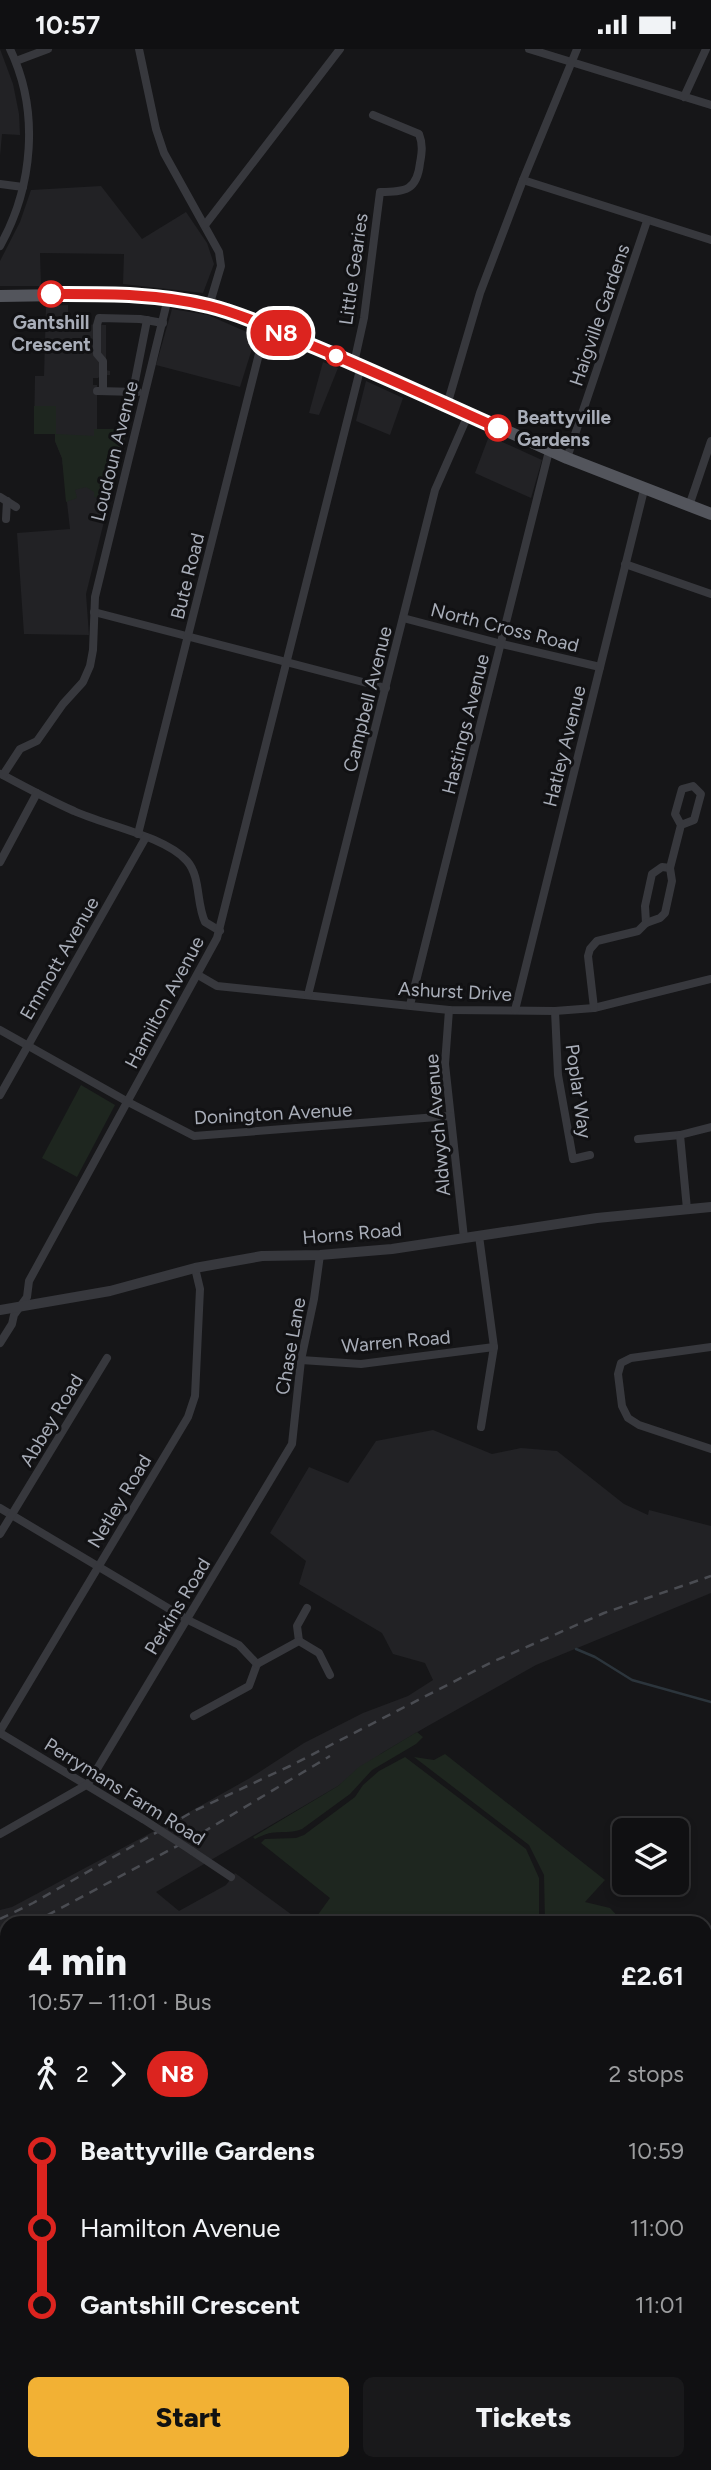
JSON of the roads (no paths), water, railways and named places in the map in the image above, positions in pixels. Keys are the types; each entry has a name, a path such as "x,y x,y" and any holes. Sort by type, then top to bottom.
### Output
{"main road":[{"path":"0,296 100,294 168,298 209,306 266,326 358,365 567,459 711,514"}],"street":[{"path":"0,246 12,223 23,187 29,145 29,123 16,61 10,49"},
{"path":"16,61 48,49"},
{"path":"139,49 156,129 164,153 219,252 221,266 209,306"},
{"path":"205,225 340,49"},
{"path":"529,49 711,106"},
{"path":"447,405 481,293 523,180 577,49"},
{"path":"684,97 706,49"},
{"name":"Little Gearies","path":"358,365 380,192 400,192 412,187 419,178 423,144 419,134 373,115"},
{"path":"523,180 711,240"},
{"path":"0,184 23,187"},
{"name":"Haigville Gardens","path":"567,459 647,221"},
{"name":"Loudoun Avenue","path":"2,774 20,749 37,741 83,682 90,666 95,597 168,298"},
{"path":"144,393 100,391 103,361 97,354 97,325 99,318 163,323"},
{"path":"133,391 147,320"},
{"name":"Bute Road","path":"142,836 188,637 266,326"},
{"name":"Hamilton Avenue","path":"0,1343 27,1297 29,1281 214,946 358,365"},
{"name":"Campbell Avenue","path":"308,995 435,489 468,415"},
{"path":"688,506 711,441"},
{"name":"Hastings Avenue","path":"410,1005 549,451"},
{"name":"Hatley Avenue","path":"515,1010 644,490"},
{"path":"3,499 16,507"},
{"path":"3,499 6,519"},
{"path":"625,564 711,594"},
{"path":"94,612 386,688"},
{"name":"North Cross Road","path":"403,618 502,645 600,667"},
{"path":"2,774 76,812 168,847 187,861 194,875 201,914 205,922 219,930"},
{"path":"594,1008 588,956 590,949 597,941 638,930 665,913 673,881 670,868 681,825 676,814 682,789 694,786 701,794 694,820 681,825"},
{"path":"0,862 37,793"},
{"name":"Emmott Avenue","path":"0,1095 142,836"},
{"path":"646,923 645,905 652,874 662,867 670,868"},
{"name":"Ashurst Drive","path":"198,975 217,986 449,1010 555,1011 594,1008 711,979"},
{"name":"Aldwych Avenue","path":"449,1010 444,1064 464,1238"},
{"name":"Poplar Way","path":"555,1011 558,1075 573,1159 590,1156"},
{"name":"Donington Avenue","path":"0,1030 194,1136 450,1116"},
{"path":"638,1139 680,1135 711,1127"},
{"path":"680,1135 687,1209"},
{"name":"Horns Road","path":"0,1310 110,1291 195,1268 262,1256 320,1255 392,1249 597,1218 711,1207"},
{"path":"480,1235 494,1347 481,1427"},
{"name":"Chase Lane","path":"292,1444 300,1360 314,1300 320,1255"},
{"name":"Netley Road","path":"0,1732 188,1417 195,1396 200,1289 195,1268"},
{"name":"Warren Road","path":"300,1360 361,1364 494,1347"},
{"path":"711,1347 631,1358 621,1363 618,1374 622,1406 628,1418 639,1425 711,1448"},
{"name":"Abbey Road","path":"0,1534 107,1358"},
{"name":"Perkins Road","path":"88,1784 292,1444"},
{"path":"0,1508 188,1621 239,1645 257,1664"},
{"path":"299,1641 298,1626 307,1608"},
{"path":"194,1716 249,1686 257,1664 299,1641"},
{"path":"299,1641 319,1653 330,1675"},
{"name":"Perrymans Farm Road","path":"0,1732 88,1784 231,1877"},
{"path":"0,1834 88,1784"}],"waterway":[{"path":"576,1649 595,1657 632,1680 711,1702"}],"railway":[{"path":"6,1916 194,1811 290,1766 490,1663 604,1613 711,1576"},
{"path":"46,1916 205,1831 330,1756"}],"place":[{"name":"Gantshill Crescent","path":"51,294"},
{"name":"Beattyville Gardens","path":"498,428"}]}
